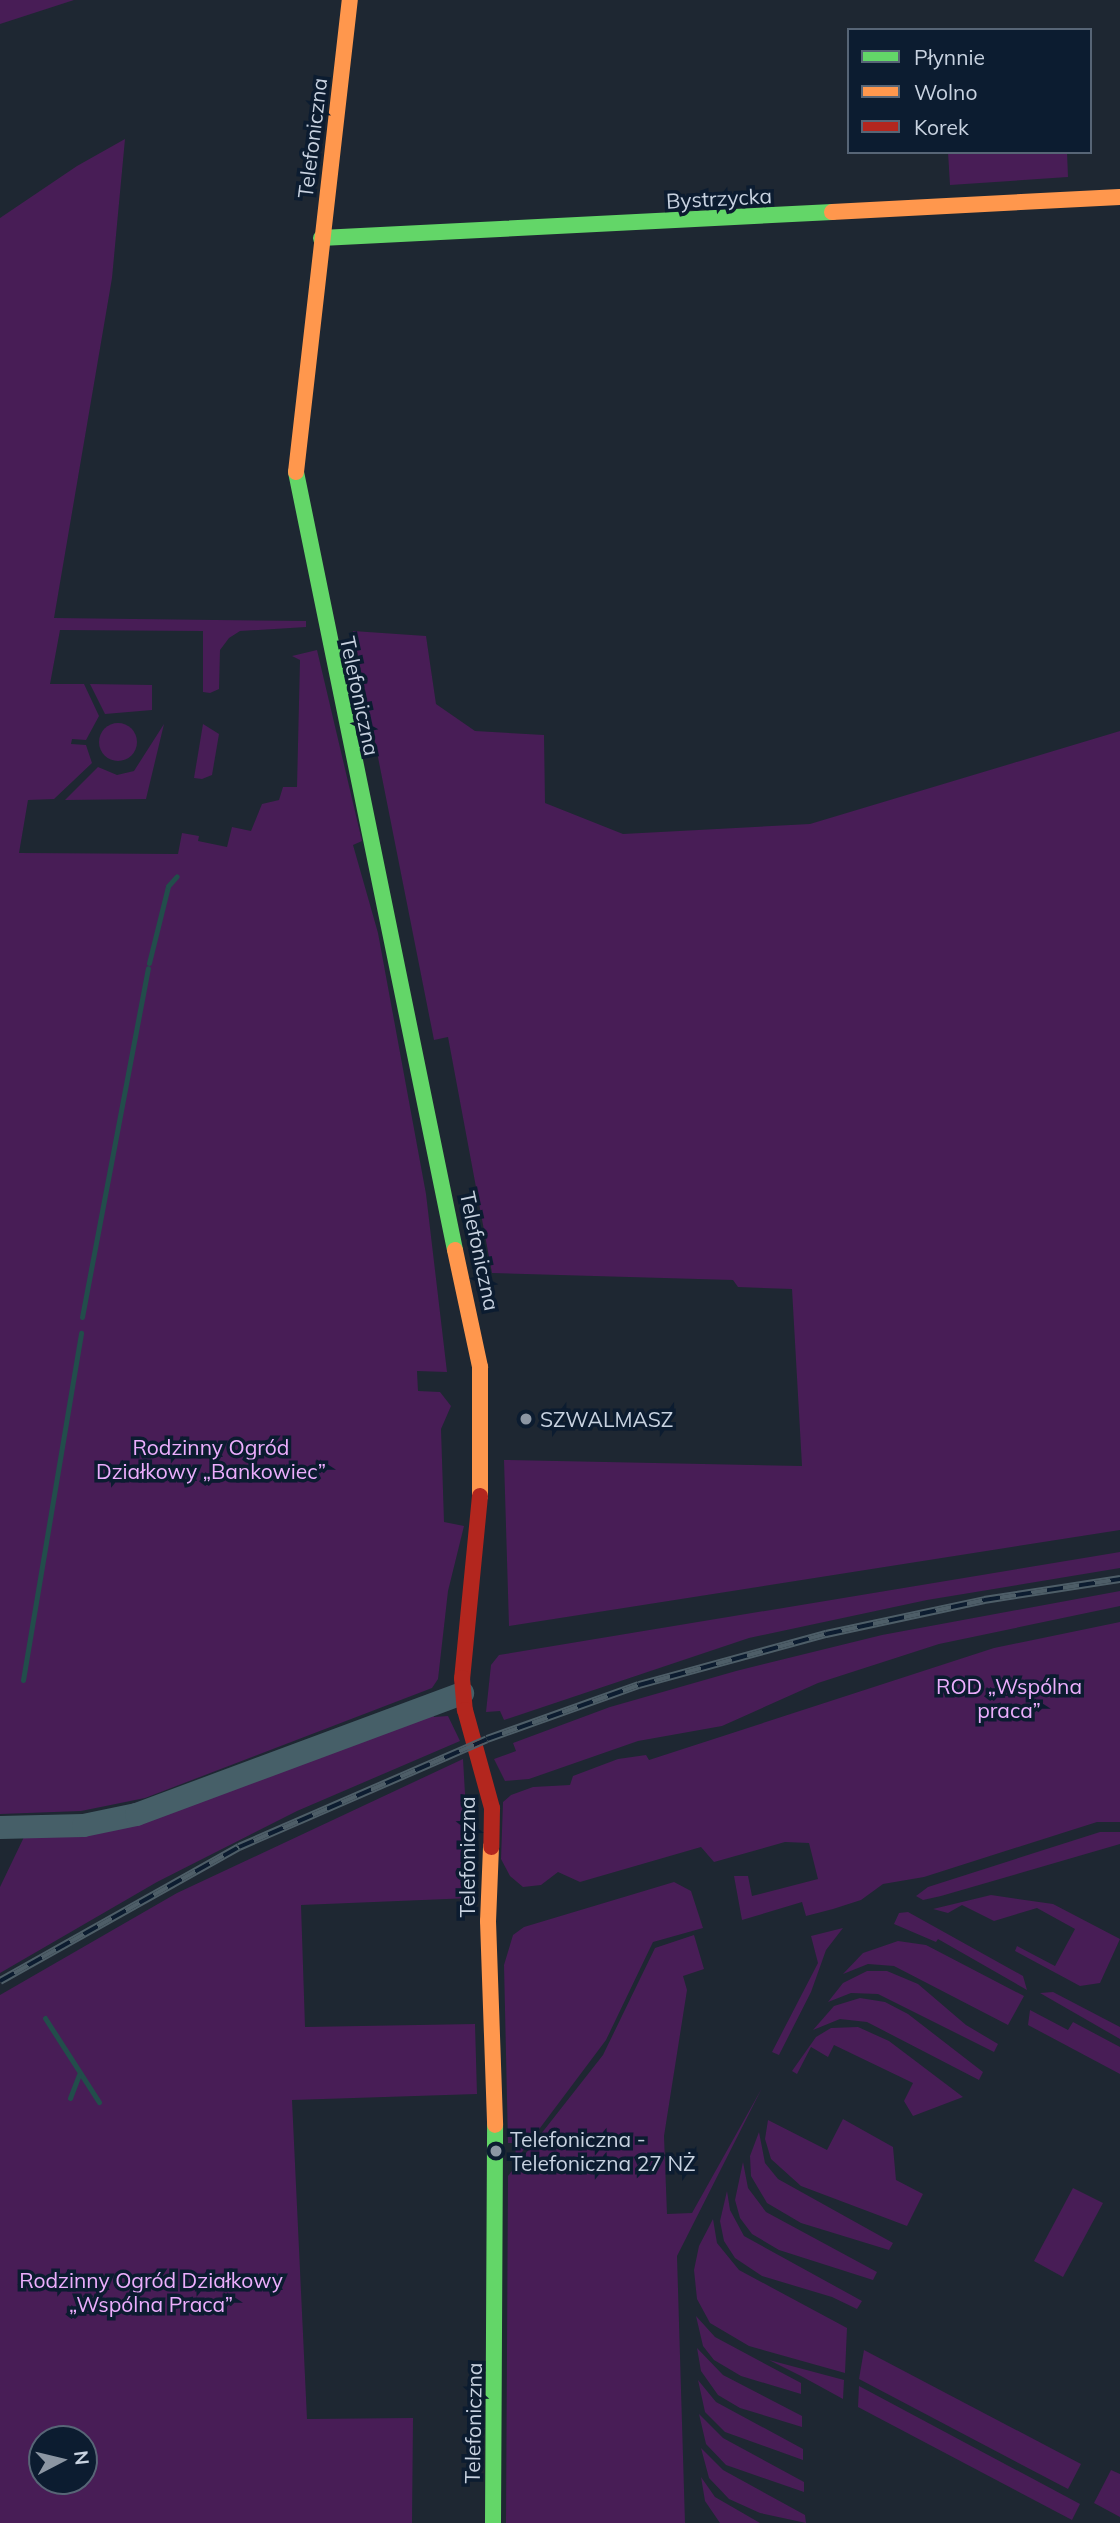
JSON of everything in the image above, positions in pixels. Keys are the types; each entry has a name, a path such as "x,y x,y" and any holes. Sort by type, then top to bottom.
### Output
{"street":[{"name":"Telefoniczna","path":"350,0 295,451 297,504 480,1367 483,1471 462,1693 492,1808 488,1922 496,2151 493,2523"},
{"name":"Bystrzycka","path":"321,238 1120,197"},
{"path":"0,1827 57,1827 136,1814 462,1693"}],"green space":[{"path":"0,0 74,0 0,24"},
{"name":"Rodzinny Ogród Działkowy „Bankowiec”","path":"125,139 112,278 54,618 306,621 306,627 240,631 229,638 220,650 219,689 210,693 203,692 203,631 60,630 50,684 84,684 99,716 86,740 72,739 71,744 86,745 92,763 54,799 28,800 19,853 178,854 182,833 199,836 198,841 227,847 232,827 251,831 262,804 279,800 283,787 297,787 300,660 292,656 317,650 362,841 353,845 378,933 426,1194 447,1372 417,1371 418,1391 440,1392 451,1406 441,1429 444,1522 464,1526 448,1591 438,1679 432,1688 145,1798 81,1811 0,1814 0,218 77,166"},
{"path":"948,154 1067,154 1068,177 950,185"},
{"path":"353,631 426,636 436,704 475,731 544,735 545,803 623,834 810,824 1120,731 1120,1530 509,1626 504,1460 802,1466 792,1289 738,1287 733,1280 492,1273 448,1037 434,1040"},
{"path":"90,684 152,685 152,710 105,714"},
{"path":"118,723 132,728 137,742 132,756 118,761 104,756 99,742 104,728"},
{"path":"164,724 146,799 65,800 98,767 117,775 134,771"},
{"path":"203,724 219,734 212,775 202,779 194,778"},
{"path":"1120,1552 1120,1568 927,1600 749,1638 504,1720 500,1711 486,1712 491,1665 499,1655"},
{"path":"1120,1591 1120,1606 939,1644 818,1683 722,1726 638,1741 529,1779 505,1781 494,1759 516,1751 513,1743 610,1707 736,1671 882,1635"},
{"name":"ROD „Wspólna praca”","path":"1120,1622 1120,1822 1097,1822 924,1877 883,1884 861,1900 806,1916 802,1902 742,1920 734,1876 748,1876 752,1896 818,1879 809,1843 785,1842 714,1862 701,1847 580,1882 558,1872 541,1885 523,1887 510,1876 501,1859 503,1802 511,1795 533,1787 570,1785 573,1776 618,1759 646,1755 649,1760 994,1648"},
{"path":"432,1712 434,1717 448,1716 460,1741 297,1811 157,1882 0,1973 0,1887 24,1837"},
{"name":"Rodzinny Ogród Działkowy „Wspólna Praca”","path":"463,1759 471,1898 301,1905 305,2027 475,2024 477,2094 292,2100 307,2419 413,2418 412,2523 0,2523 0,1995 177,1893"},
{"path":"1100,1832 1120,1832 1120,1844 941,1896 923,1900 916,1896 928,1887"},
{"path":"674,1882 691,1891 703,1928 653,1942 606,2040 516,2160 515,2143 508,2143 504,1965 513,1935 524,1927"},
{"path":"991,1895 1053,1904 1120,1939 1100,1983 1080,1986 1015,1951 1017,1946 1055,1966 1075,1929 1037,1908 994,1921 962,1905 948,1913 933,1909"},
{"path":"908,1912 1023,1976 1027,1990 938,1939 936,1942 894,1924 899,1913"},
{"path":"843,1928 826,1950 811,1992 779,2055 772,2052 818,1963 811,1936"},
{"path":"694,1935 704,1969 683,1976 687,1990 664,2136 667,2214 692,2213 762,2088 677,2256 685,2523 506,2523 508,2176 603,2055 655,1948"},
{"path":"898,1941 926,1945 1024,1996 1008,2025 894,1966 868,1964 843,1974 863,1953"},
{"path":"867,1971 887,1971 918,1984 966,2025 998,2044 994,2052 878,1994 851,1993 828,2002 843,1983"},
{"path":"1053,1992 1120,2027 1120,2039 1040,1993"},
{"path":"860,1998 885,2002 908,2014 983,2072 979,2080 867,2022 840,2019 813,2030 834,2006"},
{"path":"1030,2010 1068,2030 1073,2022 1120,2047 1120,2074 1028,2025"},
{"path":"858,2027 889,2041 963,2097 913,2116 904,2101 913,2083 834,2045 828,2057 811,2047 797,2074 792,2071 816,2037 831,2028"},
{"path":"843,2119 893,2147 896,2180 923,2194 907,2226 801,2186 771,2159 765,2139 768,2120 827,2150"},
{"path":"759,2132 765,2163 778,2179 893,2243 889,2250 801,2223 767,2203 751,2176 750,2156"},
{"path":"743,2162 748,2188 766,2212 877,2272 873,2280 779,2250 752,2234 740,2218 735,2200"},
{"path":"1073,2188 1103,2203 1063,2277 1034,2261"},
{"path":"727,2191 730,2210 744,2236 862,2301 857,2309 832,2297 762,2276 735,2258 724,2241 720,2221"},
{"path":"713,2219 717,2243 739,2270 847,2328 845,2373 749,2346 710,2323 697,2299 694,2270 699,2246"},
{"path":"696,2316 715,2337 801,2383 801,2394 741,2376 714,2360 703,2346"},
{"path":"697,2348 723,2375 802,2416 802,2427 740,2408 718,2395 701,2371"},
{"path":"864,2350 1081,2464 1068,2489 859,2379"},
{"path":"769,2360 844,2380 843,2399 801,2376"},
{"path":"698,2380 716,2402 803,2449 803,2460 725,2432 705,2412"},
{"path":"859,2386 1080,2504 1072,2520 858,2407"},
{"path":"699,2414 723,2438 804,2482 804,2492 726,2465 706,2444"},
{"path":"701,2448 723,2470 805,2515 806,2523 760,2513 729,2499 709,2478"},
{"path":"1111,2470 1120,2474 1120,2517 1094,2503"},
{"path":"701,2477 715,2497 760,2523 720,2523 705,2501"}],"waterway":[{"path":"149,963 168,886 177,876"},
{"path":"82,1317 148,968"},
{"path":"23,1680 81,1333"},
{"path":"45,2018 99,2102"},
{"path":"70,2098 79,2075"}],"railway":[{"path":"0,1981 239,1847 487,1739 639,1685 826,1634 984,1600 1120,1579"}],"traffic: fast":[{"path":"321,238 832,212"},
{"path":"296,472 455,1250"},
{"path":"493,2523 495,2125"}],"traffic: slow":[{"path":"296,472 350,0"},
{"path":"832,212 1120,197"},
{"path":"455,1250 480,1367 480,1496"},
{"path":"491,1847 488,1921 495,2125"}],"traffic: jam":[{"path":"480,1496 462,1678 465,1710 492,1808 491,1847"}],"place":[{"name":"SZWALMASZ","path":"526,1419"},
{"name":"Telefoniczna - Telefoniczna 27 NŻ","path":"496,2151"}]}
